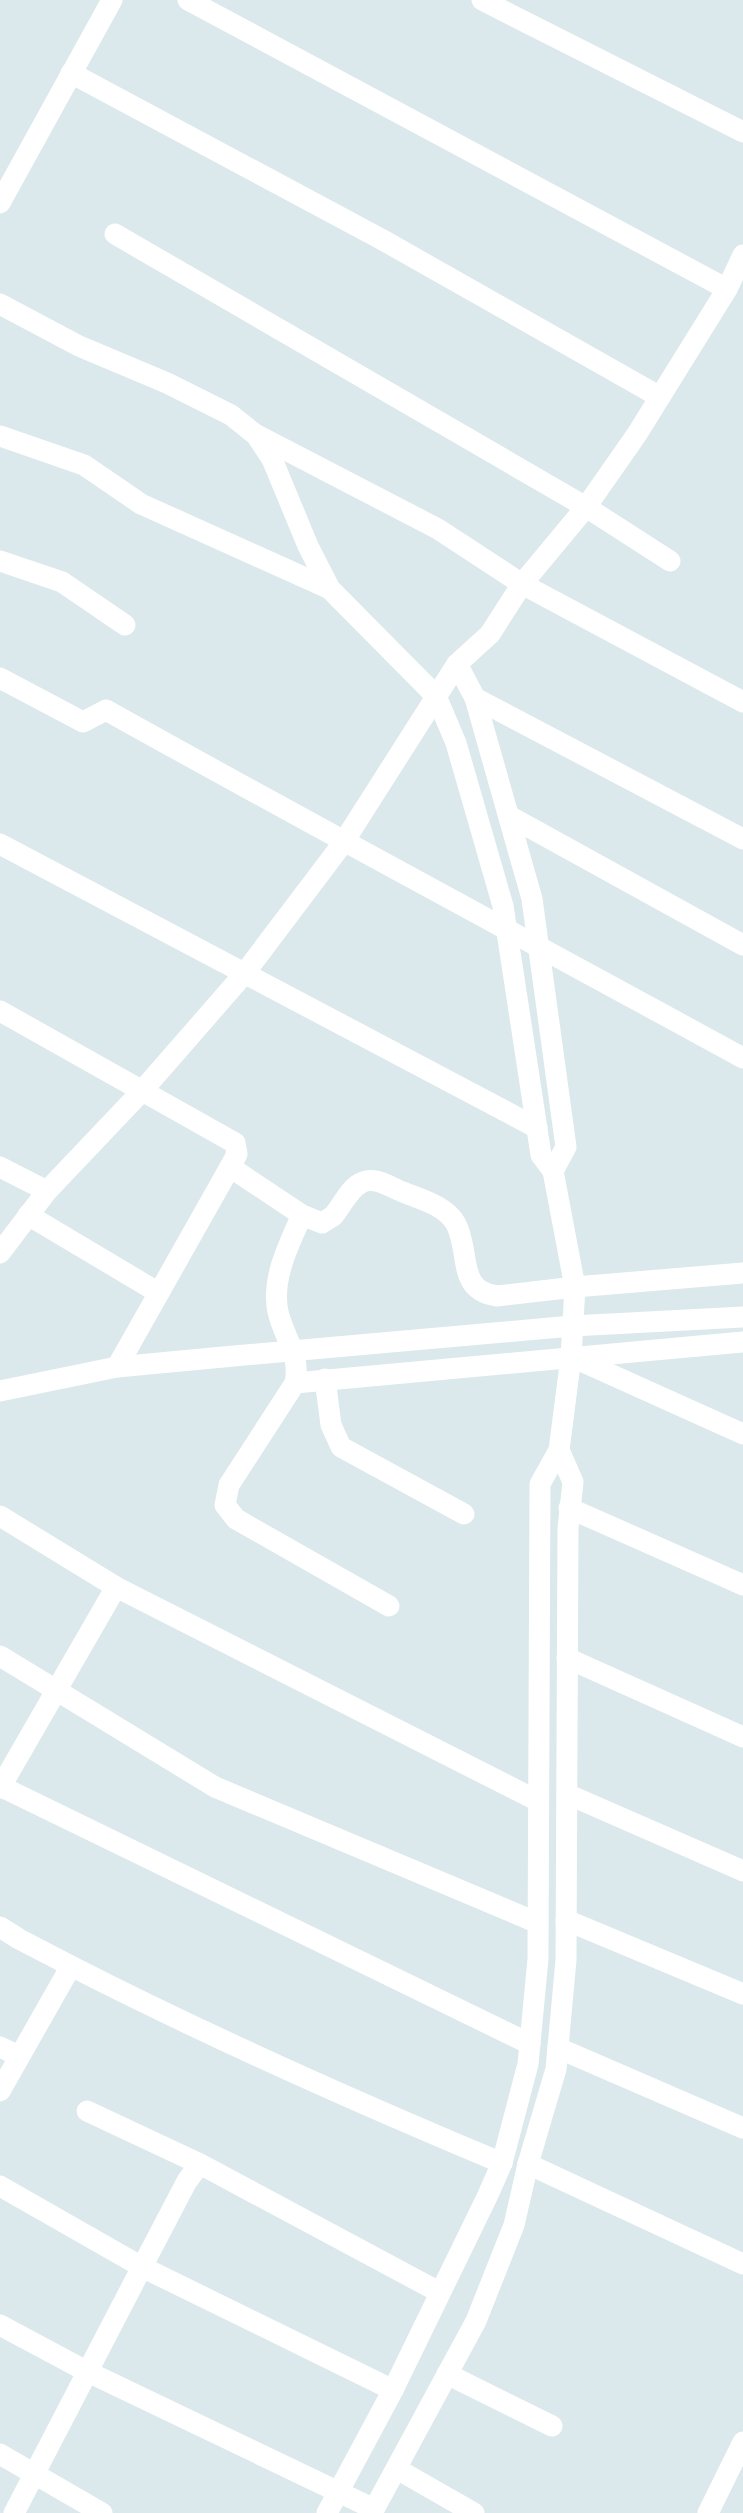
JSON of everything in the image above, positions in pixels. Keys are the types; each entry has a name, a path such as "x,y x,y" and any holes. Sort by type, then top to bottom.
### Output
{"street":[{"path":"0,203 112,0"},
{"path":"188,0 727,289"},
{"path":"482,0 743,132"},
{"path":"71,73 381,239 660,397"},
{"path":"116,234 586,507 670,562"},
{"path":"0,1253 47,1192 142,1091 244,974 344,843 457,664 490,634 522,584 586,507 660,397 727,289 743,255"},
{"path":"0,304 79,346 166,383 230,415 256,435 438,529 522,584 743,702"},
{"path":"256,435 272,459 308,546 330,589 436,696 456,743 503,906 541,1155 553,1172 575,1287 571,1357 559,1450 540,1484 538,1959 528,2064 502,2163 393,2390 327,2513"},
{"path":"0,436 84,466 141,504 330,589"},
{"path":"0,561 62,582 125,625"},
{"path":"457,664 475,698 532,899 566,1147 553,1172"},
{"path":"0,678 83,722 106,710 344,843 506,928 743,1058"},
{"path":"475,698 743,839"},
{"path":"508,816 743,944"},
{"path":"0,844 537,1128"},
{"path":"0,1011 234,1142 236,1154 230,1167 117,1368"},
{"path":"0,1167 47,1192"},
{"path":"230,1167 302,1215 322,1223 334,1216 342,1201 361,1183 372,1180 434,1205 447,1214 456,1224 464,1248 469,1279 475,1288 485,1294 497,1296 575,1287 743,1273"},
{"path":"28,1215 159,1293"},
{"path":"302,1215 284,1256 278,1287 278,1312 294,1351 297,1373 295,1383 229,1485 225,1505 236,1519 389,1606"},
{"path":"0,1391 117,1368 572,1326 743,1317"},
{"path":"295,1383 743,1342"},
{"path":"571,1357 743,1434"},
{"path":"326,1379 331,1425 341,1447 464,1514"},
{"path":"0,2325 86,2371 339,2491 373,2511 476,2321 514,2225 528,2164 556,2069 566,1960 569,1508 573,1482 559,1450"},
{"path":"569,1508 743,1585"},
{"path":"0,1516 116,1587 538,1801"},
{"path":"116,1587 0,1787 530,2044"},
{"path":"0,1656 216,1787 538,1924"},
{"path":"567,1658 743,1737"},
{"path":"567,1794 743,1871"},
{"path":"566,1920 743,1994"},
{"path":"0,1927 19,1939 154,2009 340,2095 502,2163"},
{"path":"0,2091 71,1966"},
{"path":"0,2047 19,2056"},
{"path":"558,2048 743,2128"},
{"path":"87,2111 200,2164 439,2292"},
{"path":"14,2513 35,2475 86,2371 187,2181 200,2164"},
{"path":"528,2164 743,2264"},
{"path":"0,2186 142,2267 393,2390"},
{"path":"448,2374 552,2426"},
{"path":"708,2513 743,2442"},
{"path":"0,2454 102,2513"},
{"path":"397,2469 474,2513"}]}
